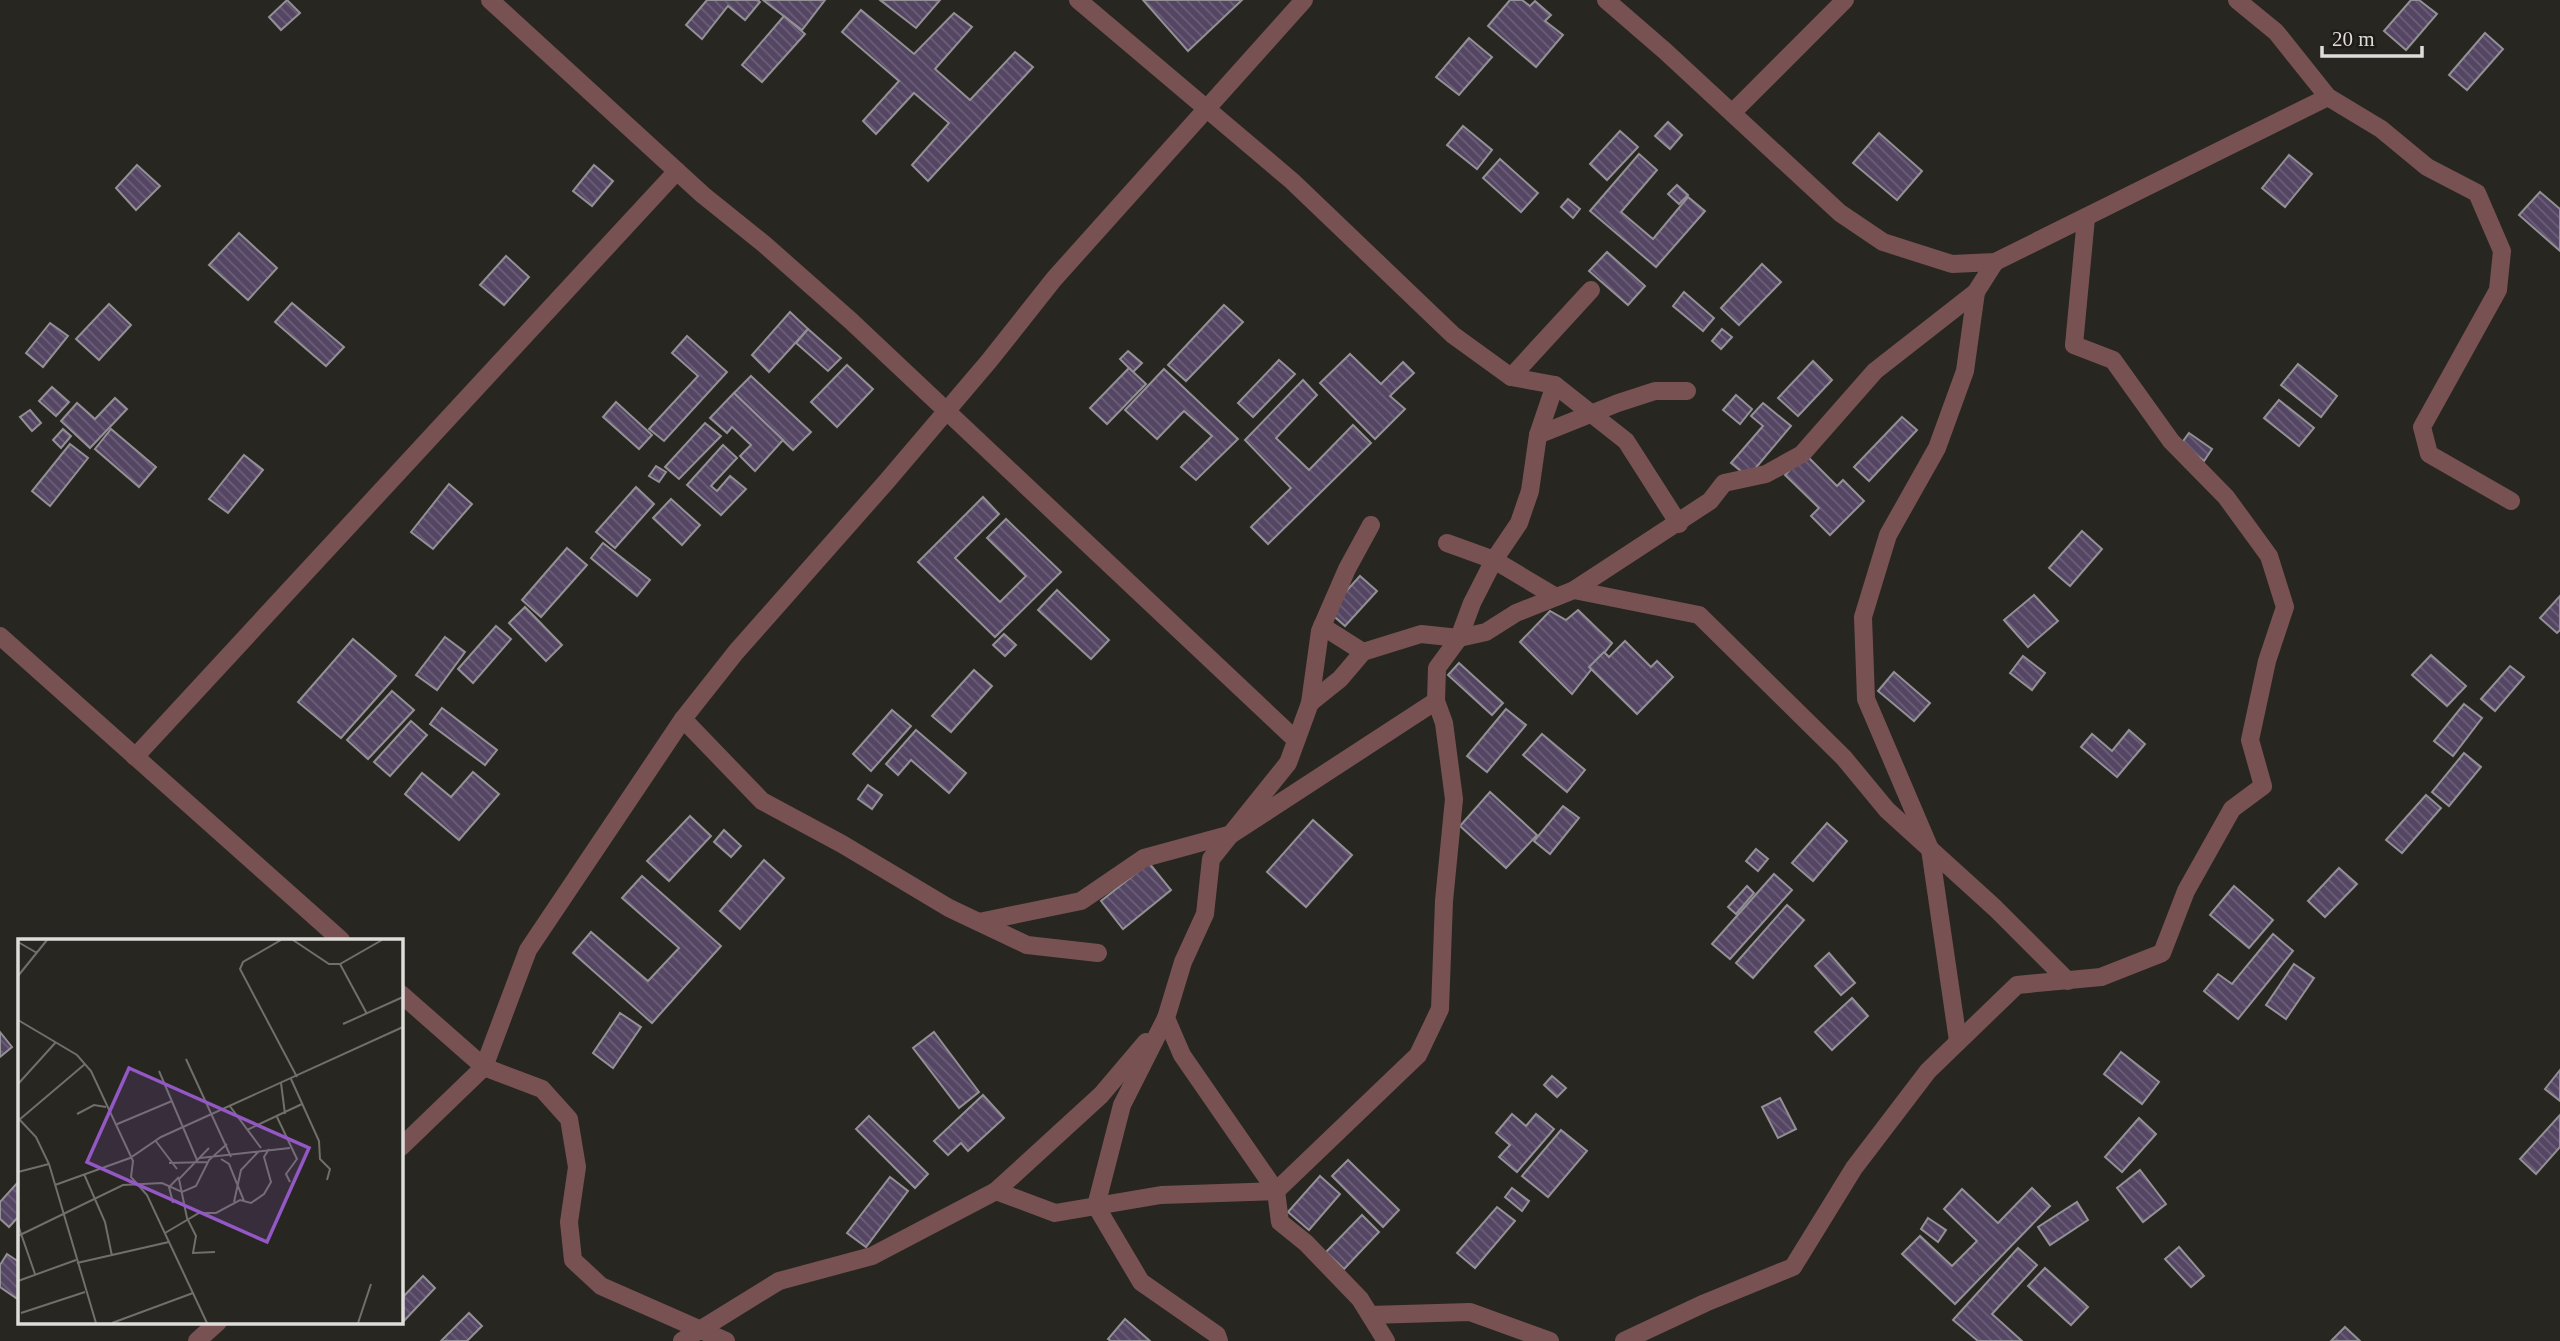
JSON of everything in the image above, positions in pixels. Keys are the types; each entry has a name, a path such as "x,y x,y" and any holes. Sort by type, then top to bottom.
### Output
{"street":[{"path":"490,0 677,171 823,296 1296,740"},
{"path":"1078,0 1292,181 1453,335 1511,377 1555,385 1626,441 1679,524"},
{"path":"402,1146 484,1067 527,950 683,719 736,652 947,411 1054,279 1304,0"},
{"path":"1606,0 1840,213 1883,242 1952,264 1995,262 2328,97"},
{"path":"1732,113 1845,0"},
{"path":"2237,0 2276,32 2328,97 2381,129 2427,167 2477,193 2502,251 2498,290 2422,427 2429,454 2511,501"},
{"path":"135,757 677,171"},
{"path":"1624,1341 1705,1303 1793,1267 1854,1168 1928,1071 2017,985 2101,977 2162,953 2186,891 2232,809 2263,786 2249,740 2267,660 2286,607 2269,556 2226,497 2171,441 2113,360 2074,345 2086,218"},
{"path":"1310,703 1340,679 1363,652 1421,634 1459,638 1486,632 1516,613 1574,590 1679,524 1710,501 1724,482 1766,474 1802,454 1875,371 1976,292 1995,262"},
{"path":"1511,377 1591,290"},
{"path":"1958,1041 1930,849 1866,699 1863,617 1888,535 1937,448 1965,371 1976,292"},
{"path":"996,1191 1055,1213 1161,1195 1276,1191 1418,1055 1440,1009 1444,901 1454,799 1444,723 1436,701 1437,668 1459,638 1494,560 1519,523 1530,491 1538,435 1555,385"},
{"path":"1538,435 1655,391 1687,391"},
{"path":"1219,1341 1217,1335 1141,1282 1096,1206 1122,1105 1166,1018 1184,962 1205,914 1211,859 1288,763 1310,703 1322,626 1347,569 1371,525"},
{"path":"1447,543 1494,560 1556,597"},
{"path":"1574,590 1699,615 1844,758 1887,810 1995,908 2068,981"},
{"path":"1322,626 1363,652"},
{"path":"0,636 340,939"},
{"path":"979,922 1082,901 1143,858 1232,834 1436,701"},
{"path":"683,719 762,801 842,844 949,908 1027,945 1098,953"},
{"path":"402,994 484,1067 542,1088 569,1119 577,1167 569,1223 573,1260 601,1286 726,1341"},
{"path":"1166,1018 1182,1055 1276,1191 1280,1222 1315,1252 1360,1299 1386,1341"},
{"path":"682,1341 779,1281 872,1256 996,1191 1101,1095 1166,1018"},
{"path":"1370,1315 1470,1312 1550,1341"},
{"path":"197,1341 216,1324"}],"building":[{"path":"287,0 300,13 281,30 269,17"},
{"path":"707,0 760,2 745,20 728,6 702,39 686,25"},
{"path":"763,0 825,0 802,30"},
{"path":"880,0 940,0 916,28"},
{"path":"1143,0 1242,0 1188,51"},
{"path":"1510,0 1522,0 1530,6 1535,1 1551,15 1545,21 1563,35 1536,67 1488,26"},
{"path":"2411,0 2419,0 2437,14 2406,50 2384,31"},
{"path":"861,10 914,54 954,13 972,27 935,69 970,100 1015,52 1033,67 928,181 912,165 949,123 914,93 876,134 863,121 899,81 842,32"},
{"path":"784,16 805,34 762,82 742,65"},
{"path":"2485,33 2503,49 2467,90 2449,75"},
{"path":"1469,38 1492,57 1459,95 1436,77"},
{"path":"1668,122 1682,135 1670,149 1655,136"},
{"path":"1463,126 1492,150 1477,169 1447,145"},
{"path":"1620,131 1638,147 1607,180 1590,164"},
{"path":"1879,133 1922,171 1897,200 1853,163"},
{"path":"1639,154 1657,170 1621,212 1653,239 1688,197 1705,211 1656,267 1590,211"},
{"path":"2289,155 2312,174 2285,207 2262,188"},
{"path":"1500,159 1538,193 1521,212 1483,178"},
{"path":"137,165 160,186 136,210 116,188"},
{"path":"594,165 613,181 592,206 573,191"},
{"path":"1677,185 1688,195 1679,204 1668,194"},
{"path":"2540,192 2560,209 2560,251 2519,215"},
{"path":"1568,199 1580,209 1573,218 1561,207"},
{"path":"239,233 277,268 248,300 209,265"},
{"path":"1607,252 1645,286 1628,305 1589,271"},
{"path":"506,256 529,277 504,305 480,285"},
{"path":"1762,264 1781,282 1739,325 1721,308"},
{"path":"1684,292 1714,318 1703,331 1673,306"},
{"path":"292,303 344,347 326,366 275,322"},
{"path":"109,304 131,325 99,360 76,339"},
{"path":"1224,305 1243,322 1186,381 1168,365"},
{"path":"790,312 808,329 769,372 752,355"},
{"path":"50,323 68,336 43,367 26,353"},
{"path":"808,329 841,358 828,371 796,343"},
{"path":"1722,329 1732,337 1721,349 1712,341"},
{"path":"687,336 727,372 664,441 649,429 698,376 672,353"},
{"path":"1128,351 1142,363 1133,372 1120,359"},
{"path":"1350,354 1381,384 1403,362 1414,373 1390,396 1405,409 1375,439 1320,383"},
{"path":"1279,360 1295,374 1253,417 1238,403"},
{"path":"1813,361 1832,380 1798,416 1778,398"},
{"path":"2298,364 2337,396 2321,417 2281,385"},
{"path":"847,365 873,389 837,427 811,402"},
{"path":"1129,368 1146,384 1107,424 1090,408"},
{"path":"1164,369 1238,439 1196,480 1181,467 1212,436 1184,411 1157,439 1125,410"},
{"path":"751,376 811,432 793,450 734,393"},
{"path":"1303,380 1317,395 1276,438 1309,470 1353,425 1371,443 1268,544 1251,527 1291,488 1245,440"},
{"path":"52,387 69,402 56,416 39,401"},
{"path":"734,393 783,440 755,471 740,456 751,445 732,427 727,433 710,418"},
{"path":"1736,395 1752,409 1740,424 1723,410"},
{"path":"115,398 127,409 90,448 61,421 77,403 95,419"},
{"path":"2279,400 2314,428 2299,446 2264,418"},
{"path":"616,402 652,435 639,449 603,417"},
{"path":"1763,403 1791,426 1748,477 1731,463 1763,426 1751,416"},
{"path":"30,410 41,423 32,431 20,417"},
{"path":"1902,417 1917,430 1869,481 1854,467"},
{"path":"705,423 721,436 679,479 665,467"},
{"path":"63,429 71,436 61,448 53,440"},
{"path":"111,429 156,467 139,487 95,449"},
{"path":"2189,433 2212,449 2204,461 2181,444"},
{"path":"70,444 88,458 50,506 32,491"},
{"path":"723,445 737,458 711,486 717,491 730,476 746,489 721,515 687,485"},
{"path":"1805,454 1837,486 1843,480 1864,501 1830,535 1811,516 1819,508 1785,475"},
{"path":"244,455 263,470 228,513 209,499"},
{"path":"656,466 666,472 659,482 649,476"},
{"path":"449,484 472,504 433,549 411,532"},
{"path":"636,487 654,504 615,548 596,532"},
{"path":"983,497 999,514 955,558 1000,602 1026,576 987,538 1006,519 1061,572 995,637 918,562"},
{"path":"671,499 700,525 682,545 653,518"},
{"path":"2082,531 2102,549 2070,586 2049,568"},
{"path":"603,543 650,580 637,596 591,558"},
{"path":"567,548 587,565 541,617 522,600"},
{"path":"1360,576 1377,591 1345,626 1328,611"},
{"path":"1057,590 1109,640 1091,659 1038,610"},
{"path":"2034,595 2058,621 2028,647 2004,620"},
{"path":"2560,596 2560,630 2557,633 2540,618"},
{"path":"525,607 562,645 546,661 509,623"},
{"path":"1578,610 1612,643 1572,694 1520,642 1550,611 1566,620"},
{"path":"496,626 511,639 473,683 458,669"},
{"path":"1004,634 1016,645 1005,656 993,645"},
{"path":"445,637 465,652 437,690 416,675"},
{"path":"353,639 396,676 341,738 298,702"},
{"path":"1625,641 1651,667 1657,661 1673,677 1637,714 1589,667 1604,652 1609,657"},
{"path":"2431,655 2466,686 2447,706 2412,675"},
{"path":"2023,656 2045,673 2032,690 2010,673"},
{"path":"1459,663 1503,703 1492,715 1448,675"},
{"path":"2510,666 2524,677 2495,711 2481,699"},
{"path":"974,670 992,686 951,732 932,716"},
{"path":"1894,672 1930,703 1914,721 1878,691"},
{"path":"392,691 414,710 368,759 347,740"},
{"path":"2464,704 2482,718 2453,756 2434,741"},
{"path":"442,708 497,750 485,765 430,724"},
{"path":"1506,709 1526,725 1487,772 1467,756"},
{"path":"892,710 911,726 871,771 853,754"},
{"path":"411,721 427,735 390,776 374,762"},
{"path":"916,730 966,773 949,793 911,760 898,775 886,764"},
{"path":"2129,730 2145,744 2117,777 2081,747 2092,734 2112,751"},
{"path":"1542,734 1585,770 1567,792 1523,755"},
{"path":"2464,753 2481,767 2449,806 2432,792"},
{"path":"473,772 499,794 459,840 405,794 422,773 451,797"},
{"path":"868,785 882,795 872,809 858,799"},
{"path":"1490,792 1537,835 1506,868 1460,826"},
{"path":"2426,795 2441,808 2402,853 2386,840"},
{"path":"1563,806 1579,818 1550,854 1534,841"},
{"path":"690,816 711,836 669,881 647,861"},
{"path":"1313,820 1352,855 1306,907 1267,872"},
{"path":"1827,823 1847,841 1813,881 1792,863"},
{"path":"724,830 741,846 731,857 714,842"},
{"path":"1756,849 1768,859 1758,871 1746,861"},
{"path":"764,860 784,878 740,929 720,911"},
{"path":"1149,863 1171,890 1123,929 1101,901"},
{"path":"2339,868 2357,884 2325,917 2308,901"},
{"path":"1774,874 1792,890 1730,959 1712,944"},
{"path":"642,876 721,946 652,1023 573,953 591,932 648,981 679,948 622,898"},
{"path":"1747,886 1754,893 1736,914 1728,907"},
{"path":"2234,886 2273,920 2249,948 2210,915"},
{"path":"1787,905 1804,920 1753,978 1736,963"},
{"path":"2273,934 2293,951 2238,1019 2204,991 2218,974 2232,984"},
{"path":"1829,953 1855,983 1841,995 1815,966"},
{"path":"2294,964 2314,978 2286,1019 2266,1005"},
{"path":"1852,998 1868,1016 1832,1050 1815,1032"},
{"path":"620,1013 641,1027 613,1068 593,1053"},
{"path":"0,1032 12,1047 0,1057"},
{"path":"934,1032 979,1092 959,1108 913,1048"},
{"path":"2121,1052 2159,1082 2142,1104 2104,1074"},
{"path":"2560,1070 2560,1101 2545,1089"},
{"path":"1552,1076 1566,1088 1557,1097 1544,1085"},
{"path":"983,1095 1004,1118 968,1151 961,1143 948,1155 934,1141"},
{"path":"1780,1098 1796,1129 1778,1138 1762,1107"},
{"path":"1512,1114 1526,1126 1536,1114 1554,1129 1517,1172 1499,1157 1510,1145 1496,1133"},
{"path":"2560,1115 2560,1147 2536,1174 2520,1159"},
{"path":"869,1116 928,1174 915,1188 856,1129"},
{"path":"2139,1118 2156,1134 2122,1172 2105,1157"},
{"path":"1561,1130 1587,1151 1548,1197 1522,1176"},
{"path":"1348,1160 1399,1210 1383,1227 1332,1176"},
{"path":"2140,1170 2166,1204 2143,1222 2117,1188"},
{"path":"1320,1176 1340,1194 1309,1230 1288,1212"},
{"path":"890,1177 908,1191 866,1247 847,1233"},
{"path":"18,1182 18,1217 9,1227 0,1219 0,1202"},
{"path":"1512,1188 1529,1201 1522,1211 1505,1197"},
{"path":"2032,1188 2050,1206 1955,1304 1902,1254 1920,1236 1952,1266 1977,1241 1944,1209 1962,1189 1998,1223"},
{"path":"2077,1202 2088,1220 2050,1245 2038,1227"},
{"path":"1497,1207 1515,1221 1475,1268 1457,1253"},
{"path":"1362,1215 1379,1232 1344,1269 1326,1252"},
{"path":"1928,1218 1946,1230 1938,1242 1921,1229"},
{"path":"2179,1247 2204,1276 2191,1287 2165,1259"},
{"path":"2018,1248 2037,1265 1992,1314 2022,1341 1978,1341 1953,1320"},
{"path":"7,1254 18,1261 18,1299 0,1287 0,1265"},
{"path":"2045,1268 2088,1307 2071,1325 2028,1286"},
{"path":"423,1276 435,1288 402,1323 402,1298"},
{"path":"469,1313 482,1326 467,1341 441,1341"},
{"path":"1125,1319 1150,1341 1108,1339"},
{"path":"2345,1327 2360,1341 2331,1341"}]}
